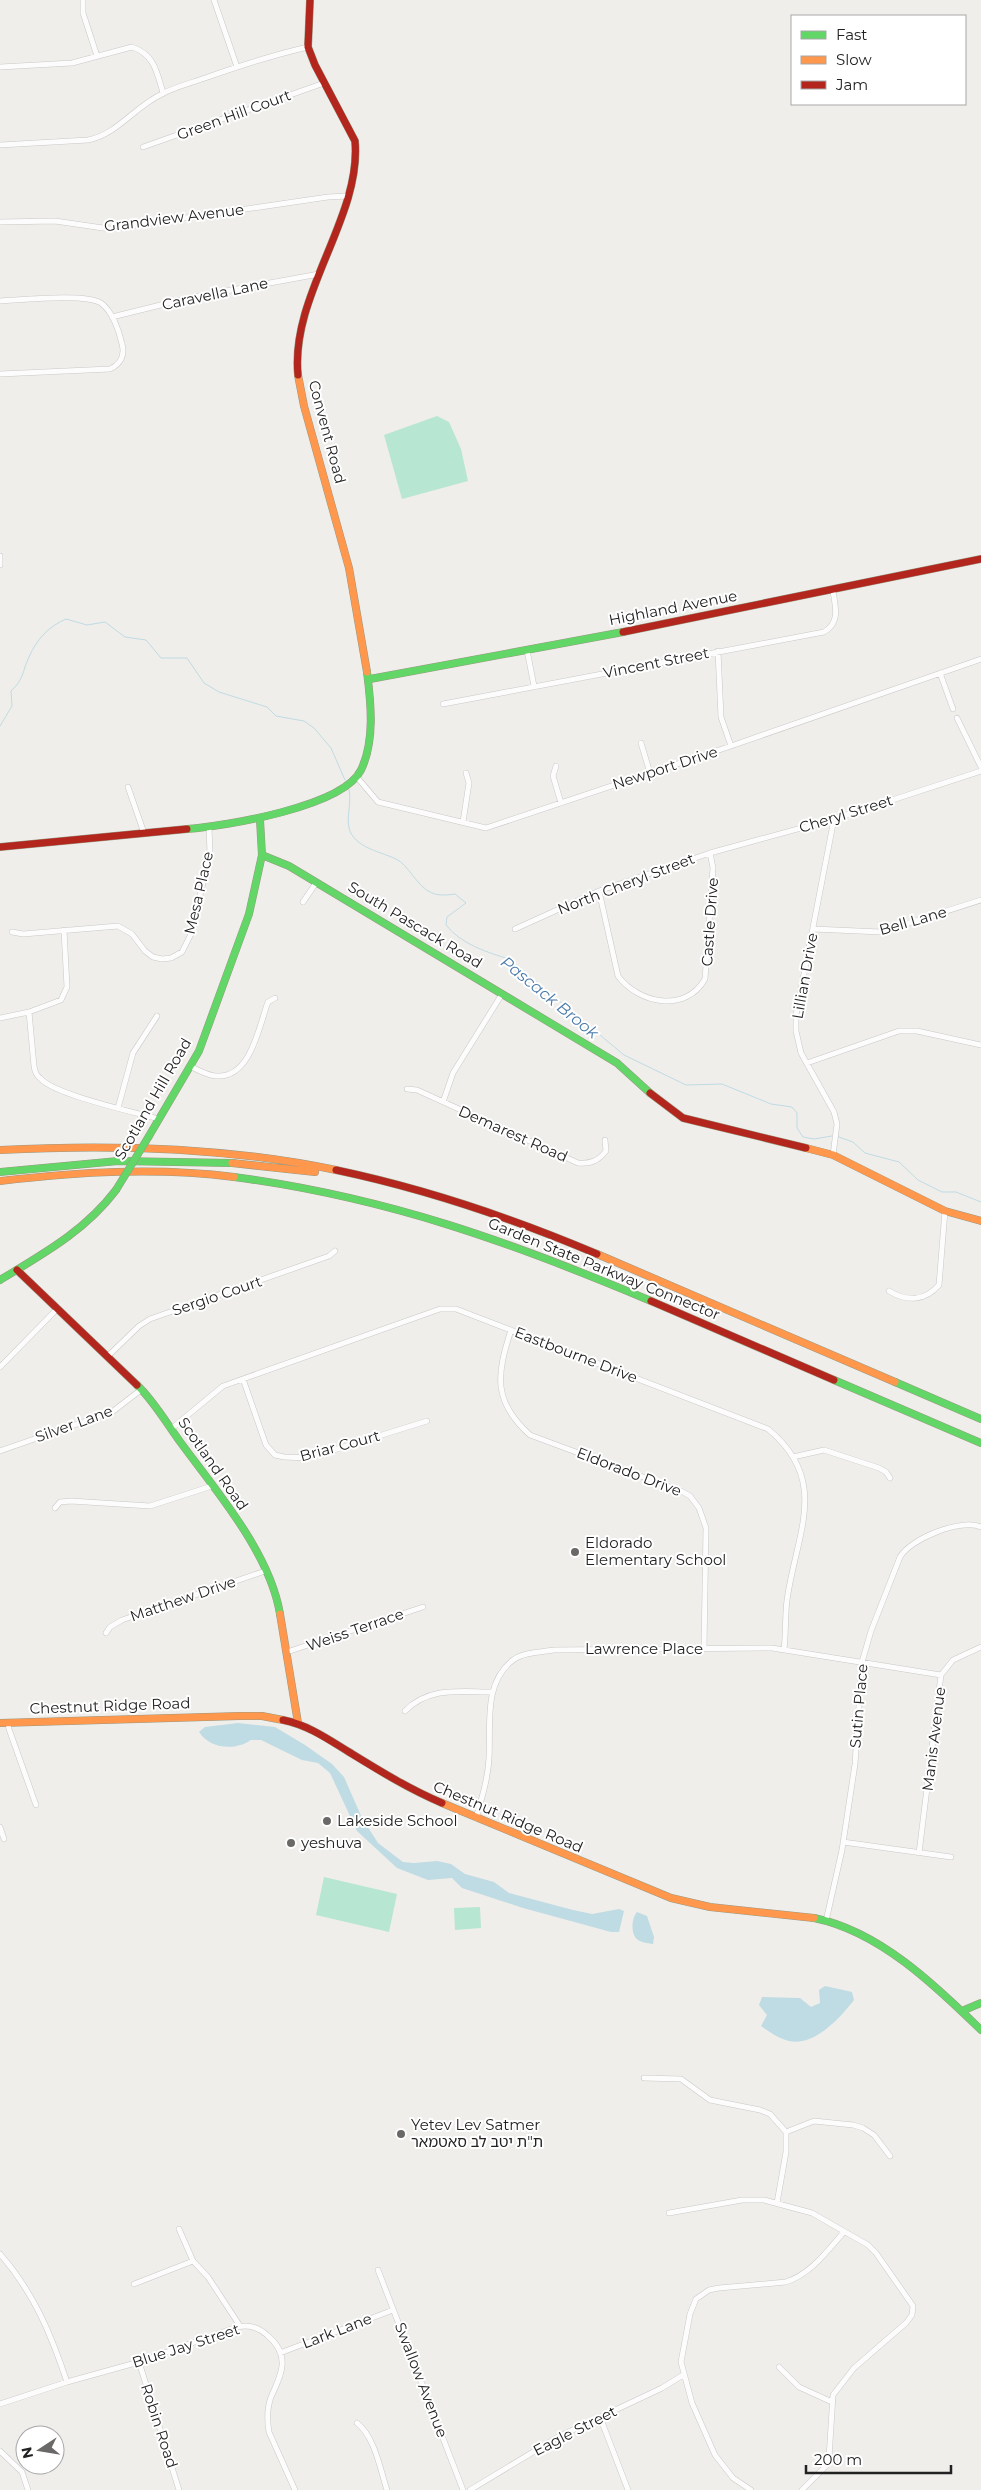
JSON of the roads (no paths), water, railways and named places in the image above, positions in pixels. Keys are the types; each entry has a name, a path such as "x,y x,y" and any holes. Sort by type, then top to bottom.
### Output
{"main road":[{"name":"Convent Road","path":"310,0 308,47 324,83 355,141 357,155 356,168 348,196 319,274 300,346 297,366 299,386 342,538 370,679 369,745 365,762 354,778"},
{"name":"Highland Avenue","path":"370,679 832,591 981,560"},
{"path":"0,847 209,827 260,820 338,789 354,778"},
{"name":"Scotland Hill Road","path":"0,1280 84,1226 98,1213 116,1190 191,1067 258,883 262,854 260,820"},
{"name":"South Pascack Road","path":"262,854 316,882 617,1063 683,1118 711,1126 742,1131 833,1155 945,1211 981,1221"},
{"path":"0,1150 96,1146 193,1151 291,1162 401,1185"},
{"path":"0,1172 90,1163 180,1161 285,1168 401,1185"},
{"name":"Garden State Parkway Connector","path":"0,1182 21,1178 117,1172 232,1177 319,1190 421,1214 505,1241 571,1267 981,1444"},
{"name":"Garden State Parkway Connector","path":"401,1185 469,1205 559,1238 981,1419"},
{"name":"Scotland Road","path":"17,1270 142,1389 231,1512 265,1571 277,1597 298,1723"},
{"name":"Chestnut Ridge Road","path":"0,1723 240,1716 262,1716 298,1723 415,1792 668,1897 708,1907 792,1915 826,1921 872,1942 923,1978 981,2030"},
{"path":"962,2011 981,2003"}],"street":[{"path":"83,0 83,12 97,56"},
{"path":"214,0 238,67"},
{"path":"0,67 72,64 132,47 141,50 154,63 163,93"},
{"path":"0,144 88,140 102,137 112,131 146,102 163,93 238,67 308,47"},
{"name":"Green Hill Court","path":"143,147 324,83"},
{"name":"Grandview Avenue","path":"0,222 55,221 110,228 328,197 348,196"},
{"name":"Caravella Lane","path":"112,317 202,296 319,274"},
{"path":"0,301 91,298 100,303 112,317 123,352 122,360 116,366 103,370 0,374"},
{"path":"0,556 0,565"},
{"name":"Vincent Street","path":"443,704 824,632 832,626 836,617 832,591"},
{"path":"527,650 534,686"},
{"path":"718,652 721,717 731,746"},
{"name":"Newport Drive","path":"354,778 378,802 486,828 731,746 981,659"},
{"path":"940,673 952,709"},
{"path":"957,718 981,769"},
{"path":"641,743 650,773"},
{"path":"556,766 553,776 561,803"},
{"name":"Cheryl Street","path":"710,853 834,819 981,769"},
{"path":"462,822 469,783 466,773"},
{"path":"128,788 144,833"},
{"name":"Lillian Drive","path":"833,1155 836,1132 834,1112 801,1053 796,1032 796,1015 834,819"},
{"name":"Mesa Place","path":"12,932 23,934 118,926 132,934 145,951 153,957 162,959 182,952 191,934 210,853 209,827"},
{"name":"Castle Drive","path":"599,891 618,976 625,985 648,999 682,1000 700,988 705,979 713,868 710,853"},
{"name":"North Cheryl Street","path":"515,929 599,891 710,853"},
{"path":"303,902 316,882"},
{"name":"Bell Lane","path":"813,929 881,932 981,900"},
{"path":"0,1018 29,1012 61,1000 67,987 64,930"},
{"path":"443,1102 454,1073 502,994"},
{"path":"191,1067 216,1076 226,1076 238,1069 248,1058 268,1002 275,998"},
{"path":"29,1012 34,1066 36,1073 42,1081 58,1089 159,1119"},
{"path":"118,1108 133,1053 157,1016"},
{"path":"807,1062 899,1031 917,1031 981,1045"},
{"name":"Demarest Road","path":"407,1089 417,1090 578,1163 588,1164 599,1160 606,1150 605,1140"},
{"path":"889,1291 898,1297 910,1299 932,1294 939,1286 945,1211"},
{"name":"Sergio Court","path":"108,1356 139,1326 150,1319 330,1256 335,1251"},
{"path":"0,1367 58,1308"},
{"name":"Eastbourne Drive","path":"171,1429 223,1386 440,1309 456,1309 768,1429 778,1437 794,1457 802,1472 806,1493 806,1505 787,1601 784,1650"},
{"name":"Eldorado Drive","path":"511,1330 500,1363 500,1380 508,1408 523,1428 530,1434 681,1491 690,1496 699,1508 706,1528 704,1649"},
{"name":"Briar Court","path":"243,1379 266,1445 275,1455 308,1458 427,1420"},
{"name":"Silver Lane","path":"0,1450 112,1412 142,1389"},
{"path":"794,1457 824,1450 879,1468 890,1478"},
{"path":"55,1508 60,1502 71,1501 150,1506 212,1486"},
{"name":"Sutin Place","path":"826,1921 843,1842 854,1764 862,1662 871,1631 904,1549 919,1540 959,1524 981,1526"},
{"name":"Matthew Drive","path":"106,1633 122,1620 265,1571"},
{"name":"Weiss Terrace","path":"287,1652 423,1607"},
{"name":"Manis Avenue","path":"920,1853 941,1675 953,1660 981,1647"},
{"name":"Lawrence Place","path":"476,1818 488,1765 492,1692 499,1676 512,1660 532,1653 554,1650 784,1650 941,1675"},
{"path":"405,1711 415,1700 435,1692 492,1692"},
{"path":"8,1723 8,1729 36,1805"},
{"path":"0,1827 4,1839"},
{"path":"843,1842 951,1858"},
{"path":"644,2078 681,2079 710,2100 760,2110 770,2114 786,2132 786,2152 777,2203"},
{"path":"786,2132 814,2121 853,2125 863,2128 874,2135 890,2156"},
{"path":"669,2213 742,2200 777,2203 812,2213 868,2245 876,2253 913,2306 912,2314 906,2323 841,2382 833,2395 829,2458 826,2466 802,2490"},
{"path":"179,2229 192,2261 213,2284 240,2326"},
{"path":"751,2490 733,2478 715,2455 683,2375 681,2362 690,2314 696,2299 710,2290 786,2282 797,2279 817,2263 844,2232"},
{"path":"0,2254 22,2282 44,2319 53,2338 67,2382"},
{"path":"134,2284 192,2261"},
{"name":"Swallow Avenue","path":"378,2270 463,2490"},
{"name":"Lark Lane","path":"280,2353 393,2310"},
{"name":"Blue Jay Street","path":"0,2404 67,2382 139,2362 240,2326 248,2326 264,2332 272,2340 280,2353"},
{"path":"280,2353 282,2372 271,2398 267,2422 269,2432 295,2490"},
{"name":"Robin Road","path":"139,2362 179,2490"},
{"path":"779,2367 799,2387 832,2402"},
{"name":"Eagle Street","path":"470,2490 558,2437 662,2388 683,2375"},
{"path":"600,2417 628,2490"},
{"path":"357,2423 364,2428 369,2437 386,2490"},
{"path":"0,2451 22,2472 28,2490"}],"water":[{"path":"238,1723 275,1727 332,1764 344,1777 362,1818 378,1843 403,1862 437,1861 451,1864 465,1874 494,1882 509,1893 573,1910 592,1914 619,1909 624,1911 619,1932 611,1932 523,1908 462,1888 452,1878 428,1880 397,1868 357,1831 330,1773 318,1763 302,1760 261,1740 251,1740 245,1744 230,1747 216,1745 204,1738 199,1732 205,1727"},
{"path":"637,1912 647,1916 654,1937 653,1944 640,1941 634,1936 632,1928"},
{"path":"825,1986 852,1992 854,2000 834,2022 817,2035 808,2040 789,2041 778,2037 761,2026 767,2015 759,2005 762,1997 800,1998 811,2007 820,2003 819,1990"}],"waterway":[{"name":"Pascack Brook","path":"0,726 12,706 11,691 21,679 32,651 44,634 66,619 87,625 105,622 125,637 146,640 161,658 187,658 204,683 219,692 267,707 276,716 304,721 314,728 331,748 345,780"},
{"name":"Pascack Brook","path":"348,786 350,797 349,828 356,840 362,845 396,859 405,866 422,886 432,893 437,895 455,894 466,903 447,917 446,925 452,932 466,942 509,959 624,1055 686,1085 722,1084 771,1104 792,1107 797,1113 797,1128 803,1137 814,1139 832,1136"},
{"name":"Pascack Brook","path":"836,1136 853,1142 865,1153 899,1162 918,1180 942,1192 956,1192 981,1202"}],"place":[{"name":"Eldorado Elementary School","path":"575,1552"},
{"name":"Lakeside School","path":"327,1821"},
{"name":"yeshuva","path":"291,1843"},
{"name":"Yetev Lev Satmer ת\"ת יטב לב סאטמאר","path":"401,2134"}]}
